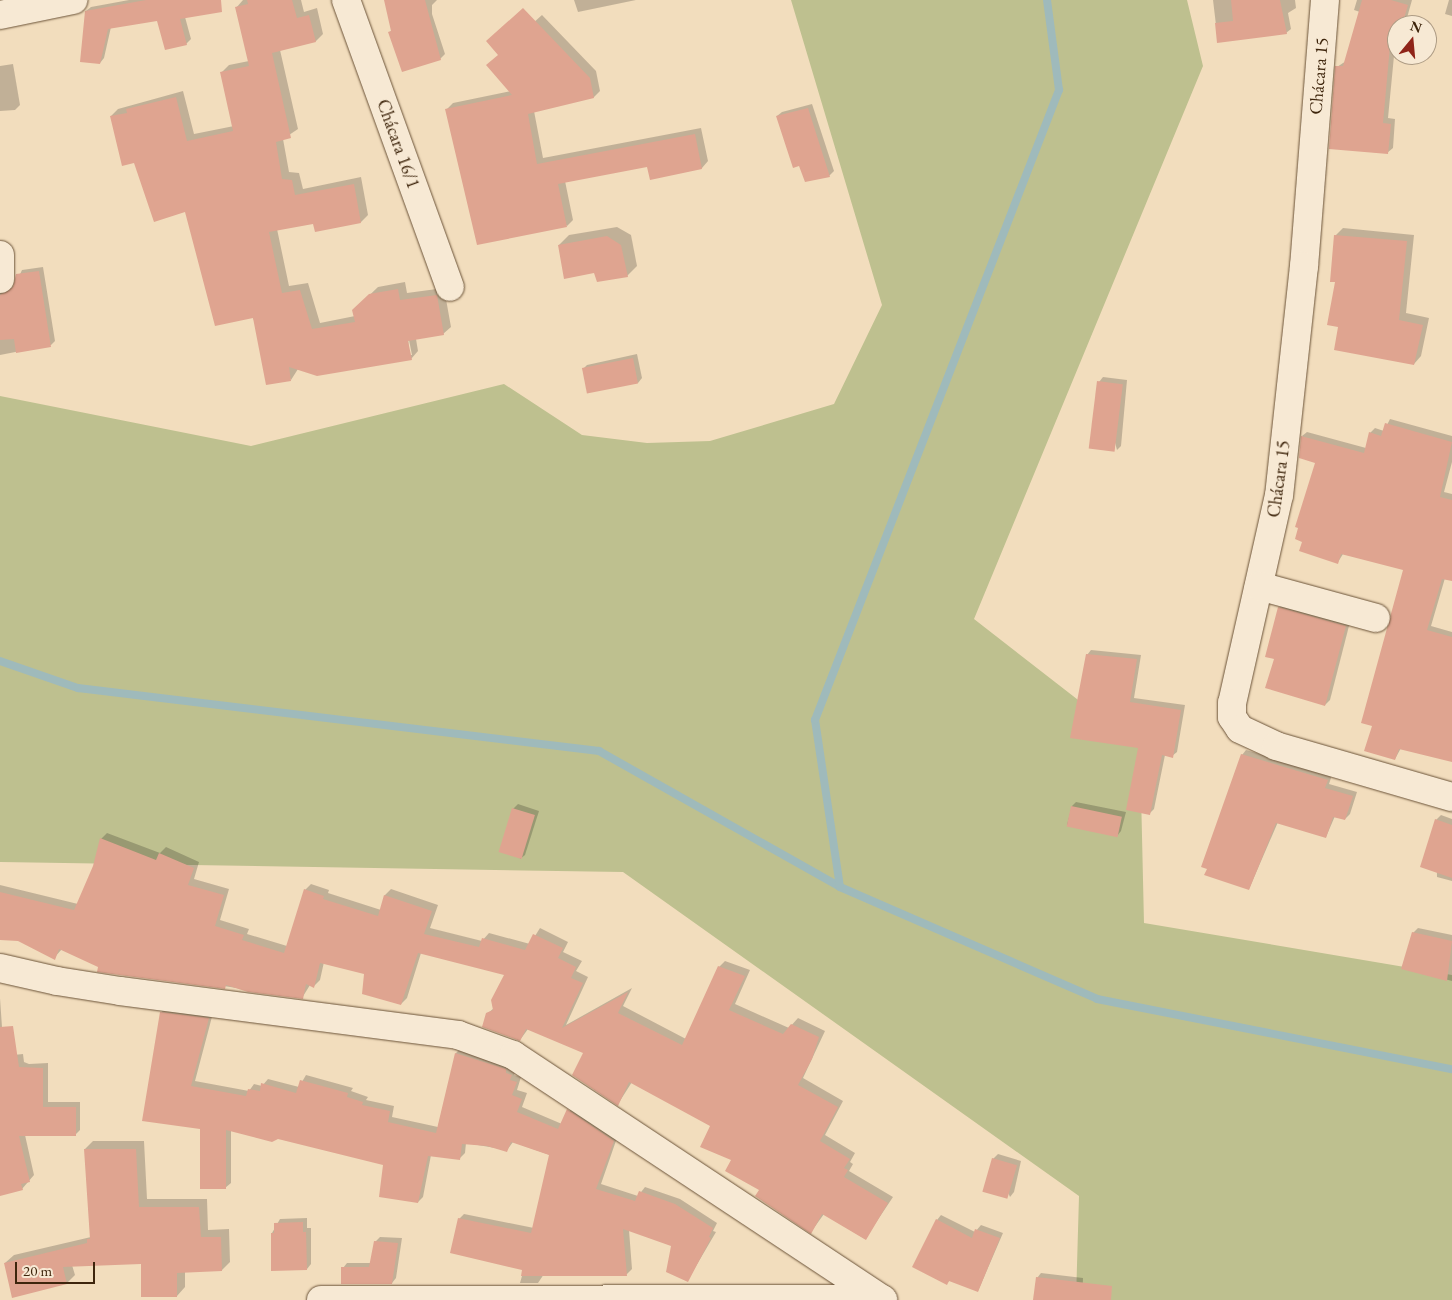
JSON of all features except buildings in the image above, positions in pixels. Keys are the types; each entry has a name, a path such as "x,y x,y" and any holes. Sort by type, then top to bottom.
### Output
{"street":[{"path":"0,15 73,0"},
{"name":"Chácara 16/1","path":"346,0 450,287"},
{"name":"Chácara 15","path":"1325,0 1304,266 1280,485 1232,702 1232,717 1240,729 1276,746 1452,797"},
{"path":"0,255 0,279"},
{"path":"1259,586 1376,618"},
{"path":"0,968 102,988 458,1035 513,1055 882,1299"},
{"path":"321,1300 882,1299"}],"green space":[{"path":"791,0 1187,0 1203,66 974,619 1140,748 1144,923 1452,975 1452,1300 1076,1300 1079,1196 623,872 0,862 0,396 251,446 504,384 582,435 647,443 710,441 834,404 882,305"}],"waterway":[{"path":"840,887 815,720 1059,90 1047,0"},
{"path":"0,661 78,688 599,751 840,887 1097,999 1452,1069"}]}
